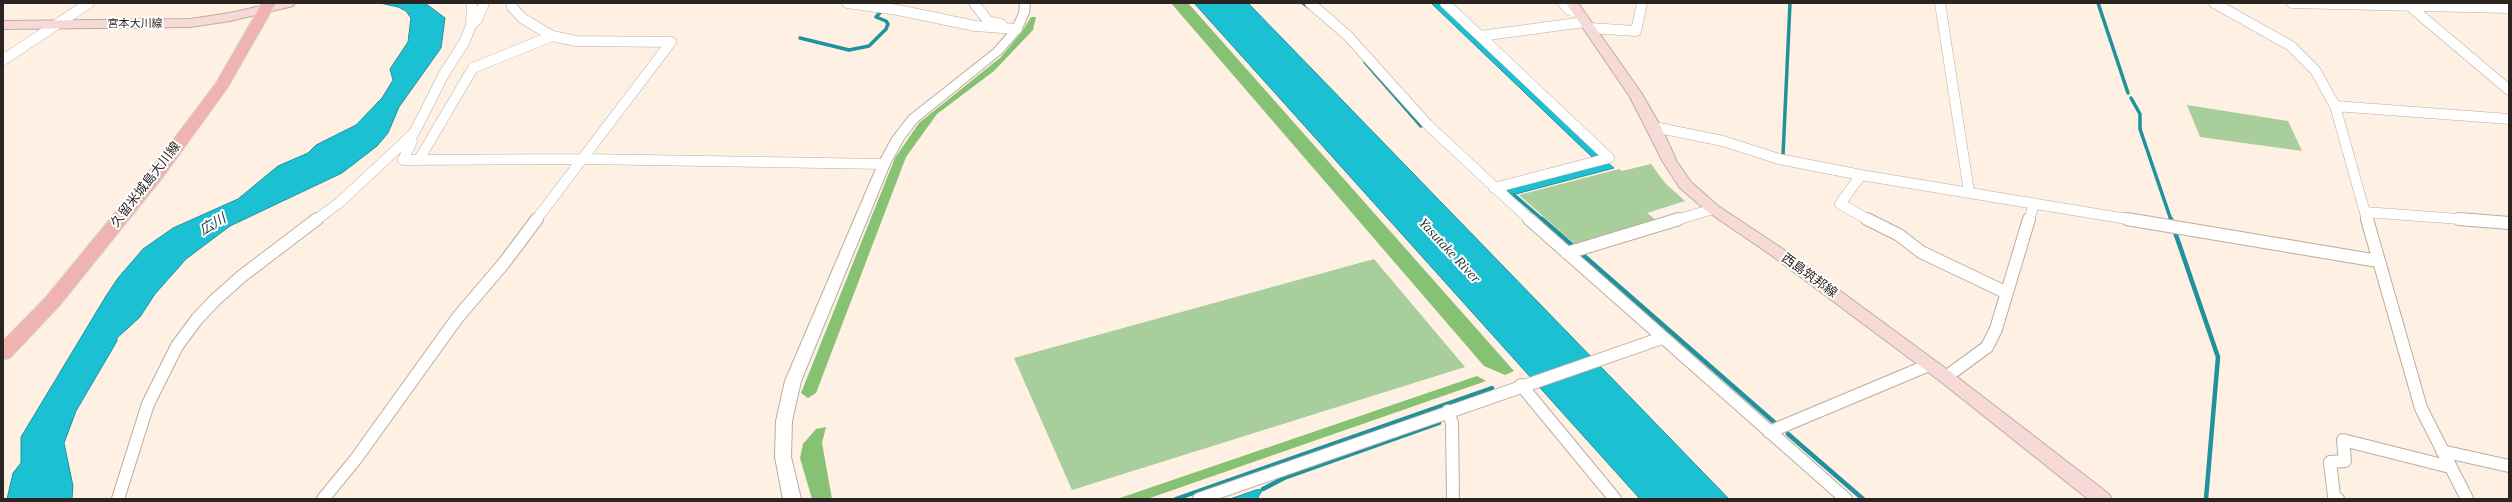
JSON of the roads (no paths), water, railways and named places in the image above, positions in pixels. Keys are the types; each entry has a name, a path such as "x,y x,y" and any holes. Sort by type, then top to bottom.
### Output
{"main road":[{"name":"宮本大川線","path":"3,24 176,24 230,17 267,6 288,3"},
{"name":"久留米城島大川線","path":"3,353 54,301 157,173 223,84 267,6"},
{"name":"西島筑邦線","path":"1581,17 1637,97 1654,127 1677,174 1686,185 1713,209 1777,252 1946,377 2102,499"}],"street":[{"path":"3,60 89,3"},
{"path":"118,499 133,446 148,404 177,346 197,319 242,276 340,202 414,133 444,74 465,41 471,25 472,3"},
{"path":"471,25 477,20 484,3"},
{"path":"323,499 355,460 458,316 504,263 671,42 576,40 552,36 522,18 512,7 512,3"},
{"path":"847,3 898,10 975,26 1017,29"},
{"path":"974,3 988,21 1017,29"},
{"path":"792,499 783,457 784,421 793,381 884,164 898,138 913,119 998,50 1017,29 1024,13 1025,3"},
{"path":"1310,3 1348,36 1428,125 1494,188 1846,499"},
{"path":"1445,3 1609,158 1494,188"},
{"path":"1563,3 1581,17 1636,31 1642,3"},
{"path":"1940,3 1968,192"},
{"path":"2214,3 2291,46 2315,70 2335,106 2366,212 2378,262 2408,368 2421,408 2467,499"},
{"path":"2292,3 2407,4 2509,8"},
{"path":"2407,4 2509,90"},
{"path":"1480,36 1581,17"},
{"path":"420,158 473,68 552,36"},
{"path":"2335,106 2509,119"},
{"path":"1654,127 1723,141 1779,159 1861,175 2378,262"},
{"path":"414,133 414,139 402,158 407,161 420,158 584,159 884,164"},
{"path":"1861,175 1840,204 1845,208 1899,235 1921,252 2005,292"},
{"path":"1946,377 1987,347 1996,329 2005,292 2034,204"},
{"path":"1567,253 1713,209"},
{"path":"2366,212 2509,223"},
{"path":"1199,499 1525,384 1662,338"},
{"path":"1769,432 1930,365"},
{"path":"1525,384 1615,499"},
{"path":"1448,411 1452,423 1453,499"},
{"path":"2338,499 2334,496 2330,462 2345,461 2343,440 2450,467"},
{"path":"2442,451 2509,466"}],"water":[{"name":"広川","path":"380,3 425,3 445,18 441,48 399,107 388,133 377,146 342,173 230,226 186,259 155,294 140,317 117,338 117,341 76,411 64,443 73,486 72,499 7,499 13,473 21,463 21,437 106,296 118,278 143,249 173,228 238,199 278,166 308,153 316,145 356,125 382,98 393,80 390,69 408,42 411,18 406,11 398,7"},
{"name":"Yasutake River","path":"1194,3 1248,3 1729,499 1640,499"},
{"path":"1431,3 1439,3 1600,156 1592,157"},
{"path":"1608,163 1614,168 1512,195 1506,189"},
{"path":"1263,489 1257,499 1230,499 1256,490"}],"waterway":[{"path":"800,38 849,50 869,46 886,29 888,24 886,21 876,17 889,3"},
{"path":"1303,3 1310,8"},
{"path":"1783,155 1790,3"},
{"path":"2098,3 2128,93"},
{"path":"1365,62 1421,126"},
{"path":"2131,98 2140,114 2140,129 2171,220"},
{"path":"1514,195 1543,220"},
{"path":"1542,219 1573,246"},
{"path":"2175,232 2218,357 2206,499"},
{"path":"1583,255 1775,423"},
{"path":"1176,499 1492,388"},
{"path":"1263,489 1284,478 1439,423"},
{"path":"1788,434 1863,499"}]}
